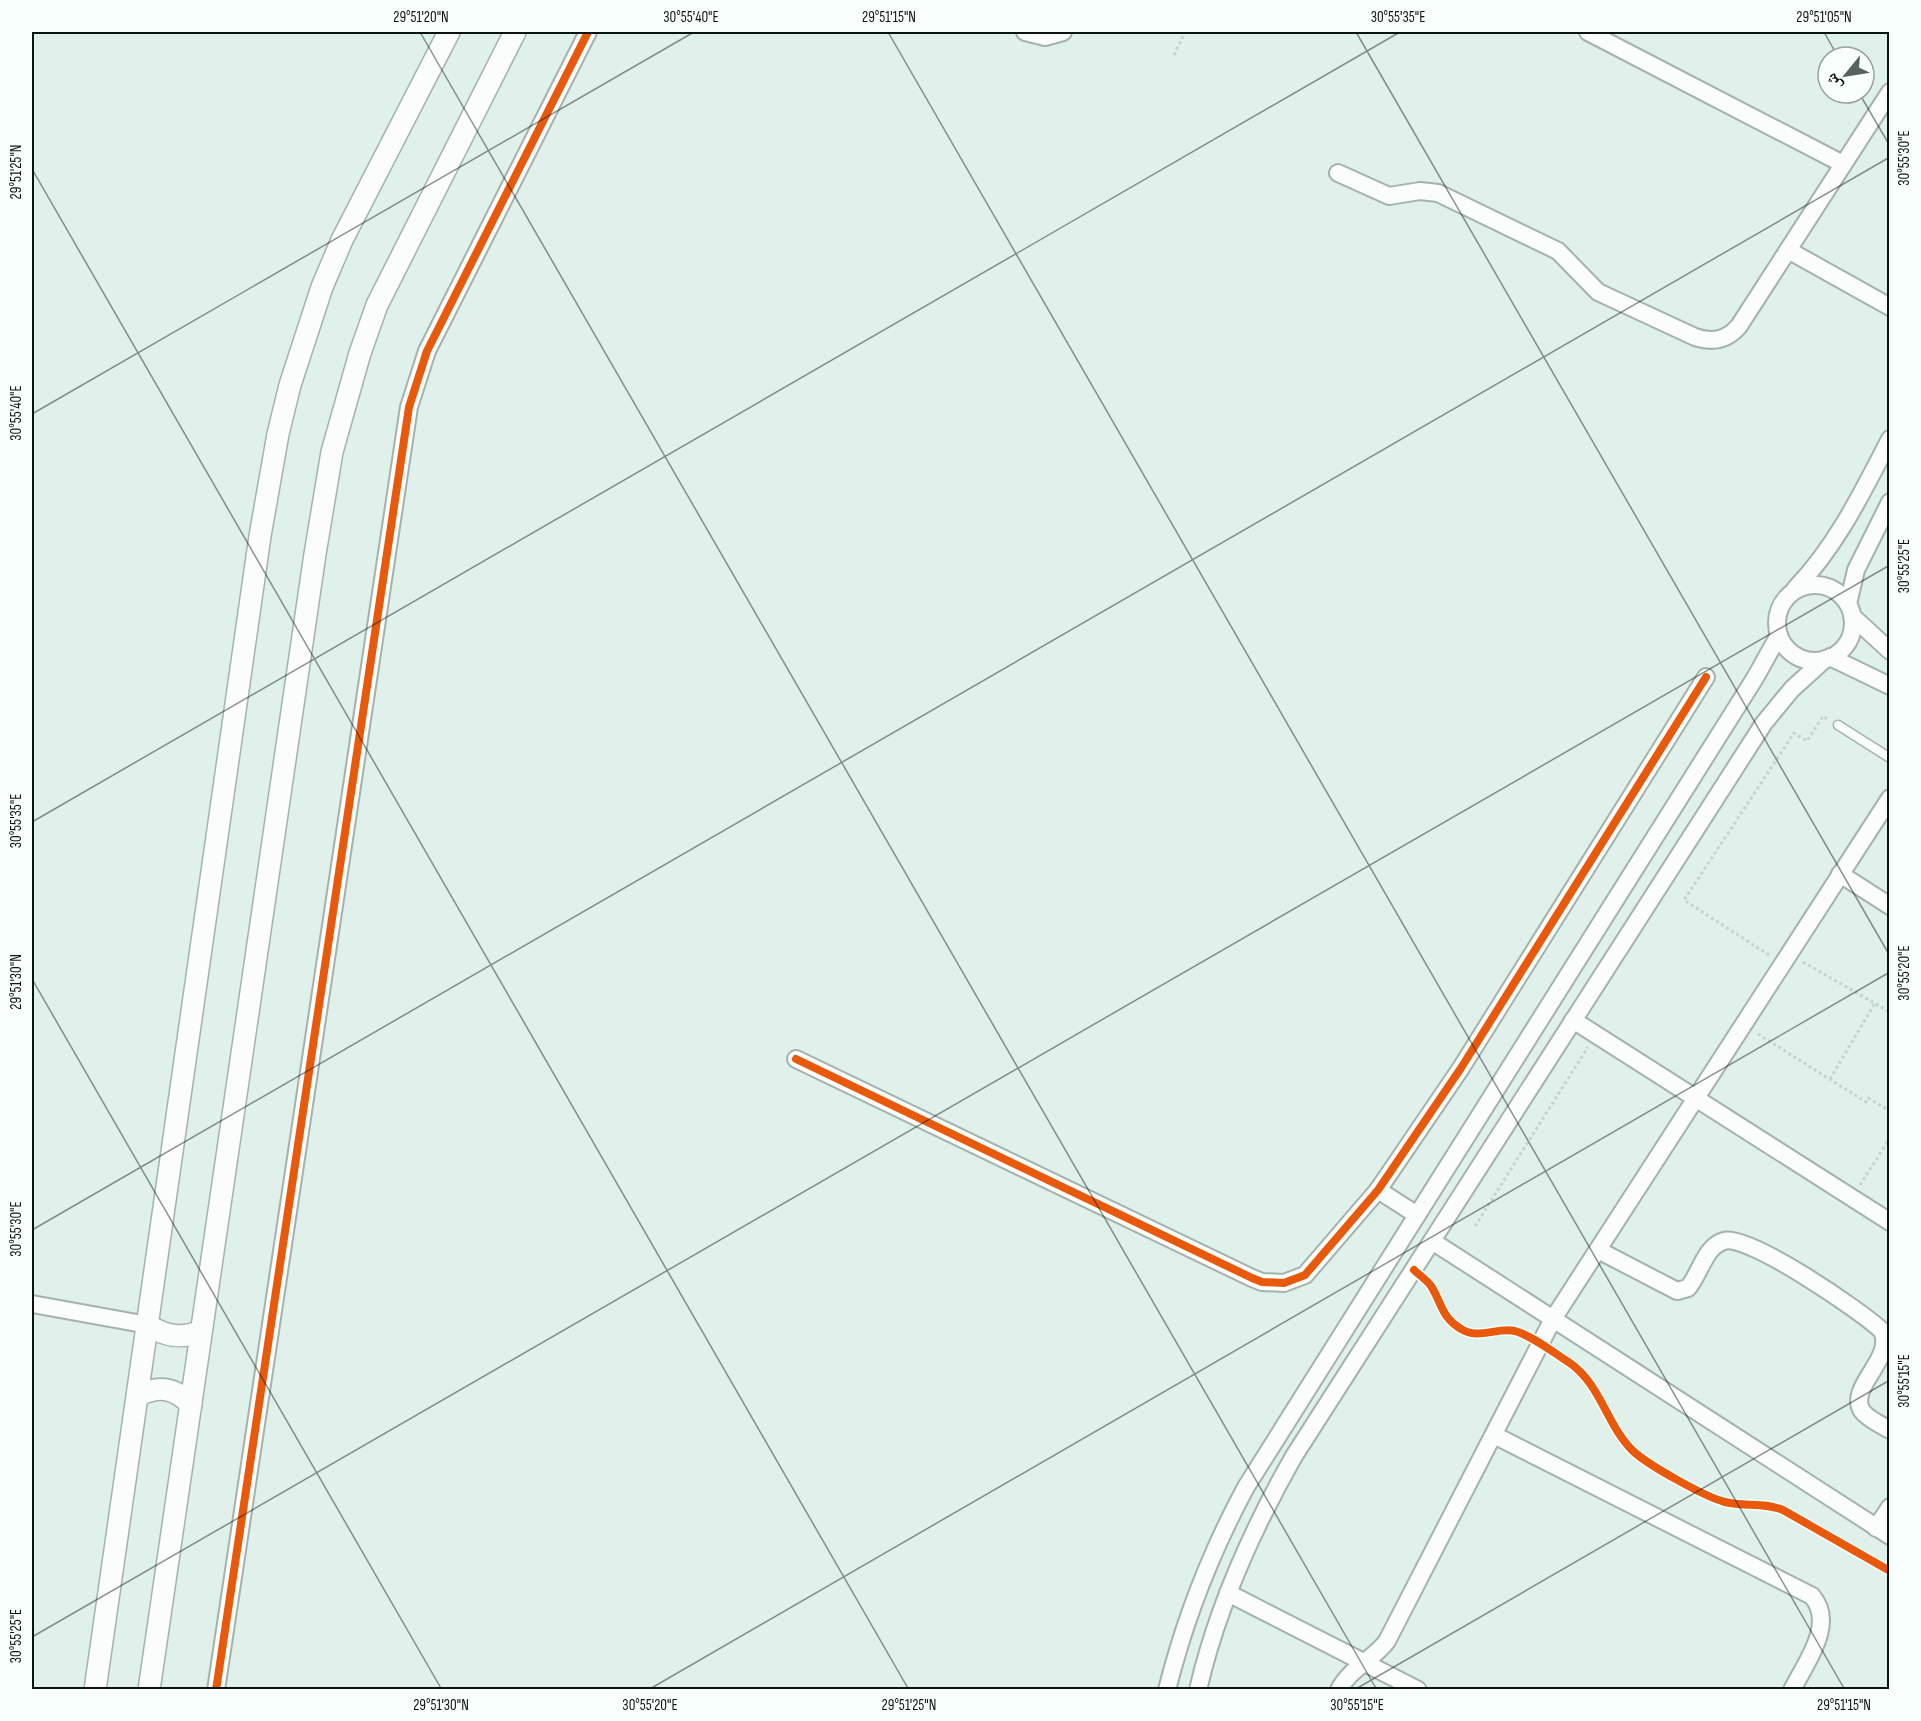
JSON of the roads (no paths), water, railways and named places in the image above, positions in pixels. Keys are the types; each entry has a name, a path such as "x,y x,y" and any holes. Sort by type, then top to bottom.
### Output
{"street":[{"path":"95,1689 139,1395 262,525 278,434 305,336 342,240 449,32"},
{"path":"149,1689 332,452 354,373 377,305 515,32"},
{"path":"216,1689 409,407 427,351 588,32"},
{"path":"1025,32 1045,37 1063,32"},
{"path":"1587,32 1843,164"},
{"path":"1338,173 1389,196 1420,191 1438,193 1558,251 1598,292 1703,340 1719,340 1734,332 1890,92"},
{"path":"1788,250 1890,307"},
{"path":"1890,438 1845,526 1821,560 1779,610 1779,635 1784,645 1802,658 1827,658 1890,686"},
{"path":"1198,1689 1228,1593 1253,1533 1294,1456 1764,723 1792,689 1848,640 1856,570 1890,502"},
{"path":"1794,591 1817,585 1829,588 1890,651"},
{"path":"1167,1689 1190,1610 1225,1527 1246,1487 1755,678 1779,635"},
{"path":"796,1059 1262,1282 1284,1283 1305,1275 1378,1190 1461,1068 1706,677"},
{"path":"1339,1689 1348,1675 1366,1663 1387,1641 1552,1319 1697,1099 1890,798"},
{"path":"1840,874 1890,906"},
{"path":"1574,1020 1890,1222"},
{"path":"1378,1190 1417,1215"},
{"path":"1598,1250 1677,1291 1688,1288 1712,1249 1725,1240 1740,1242 1809,1279 1882,1331 1884,1348 1861,1391 1859,1402 1863,1412 1890,1430"},
{"path":"1432,1241 1883,1532 1890,1507"},
{"path":"32,1304 148,1325 168,1335 191,1335 201,1331"},
{"path":"139,1395 162,1388 173,1390 191,1405"},
{"path":"1494,1434 1812,1596 1821,1610 1822,1627 1792,1689"},
{"path":"1228,1593 1418,1689"}],"lane":[{"path":"1838,725 1890,758"}]}
